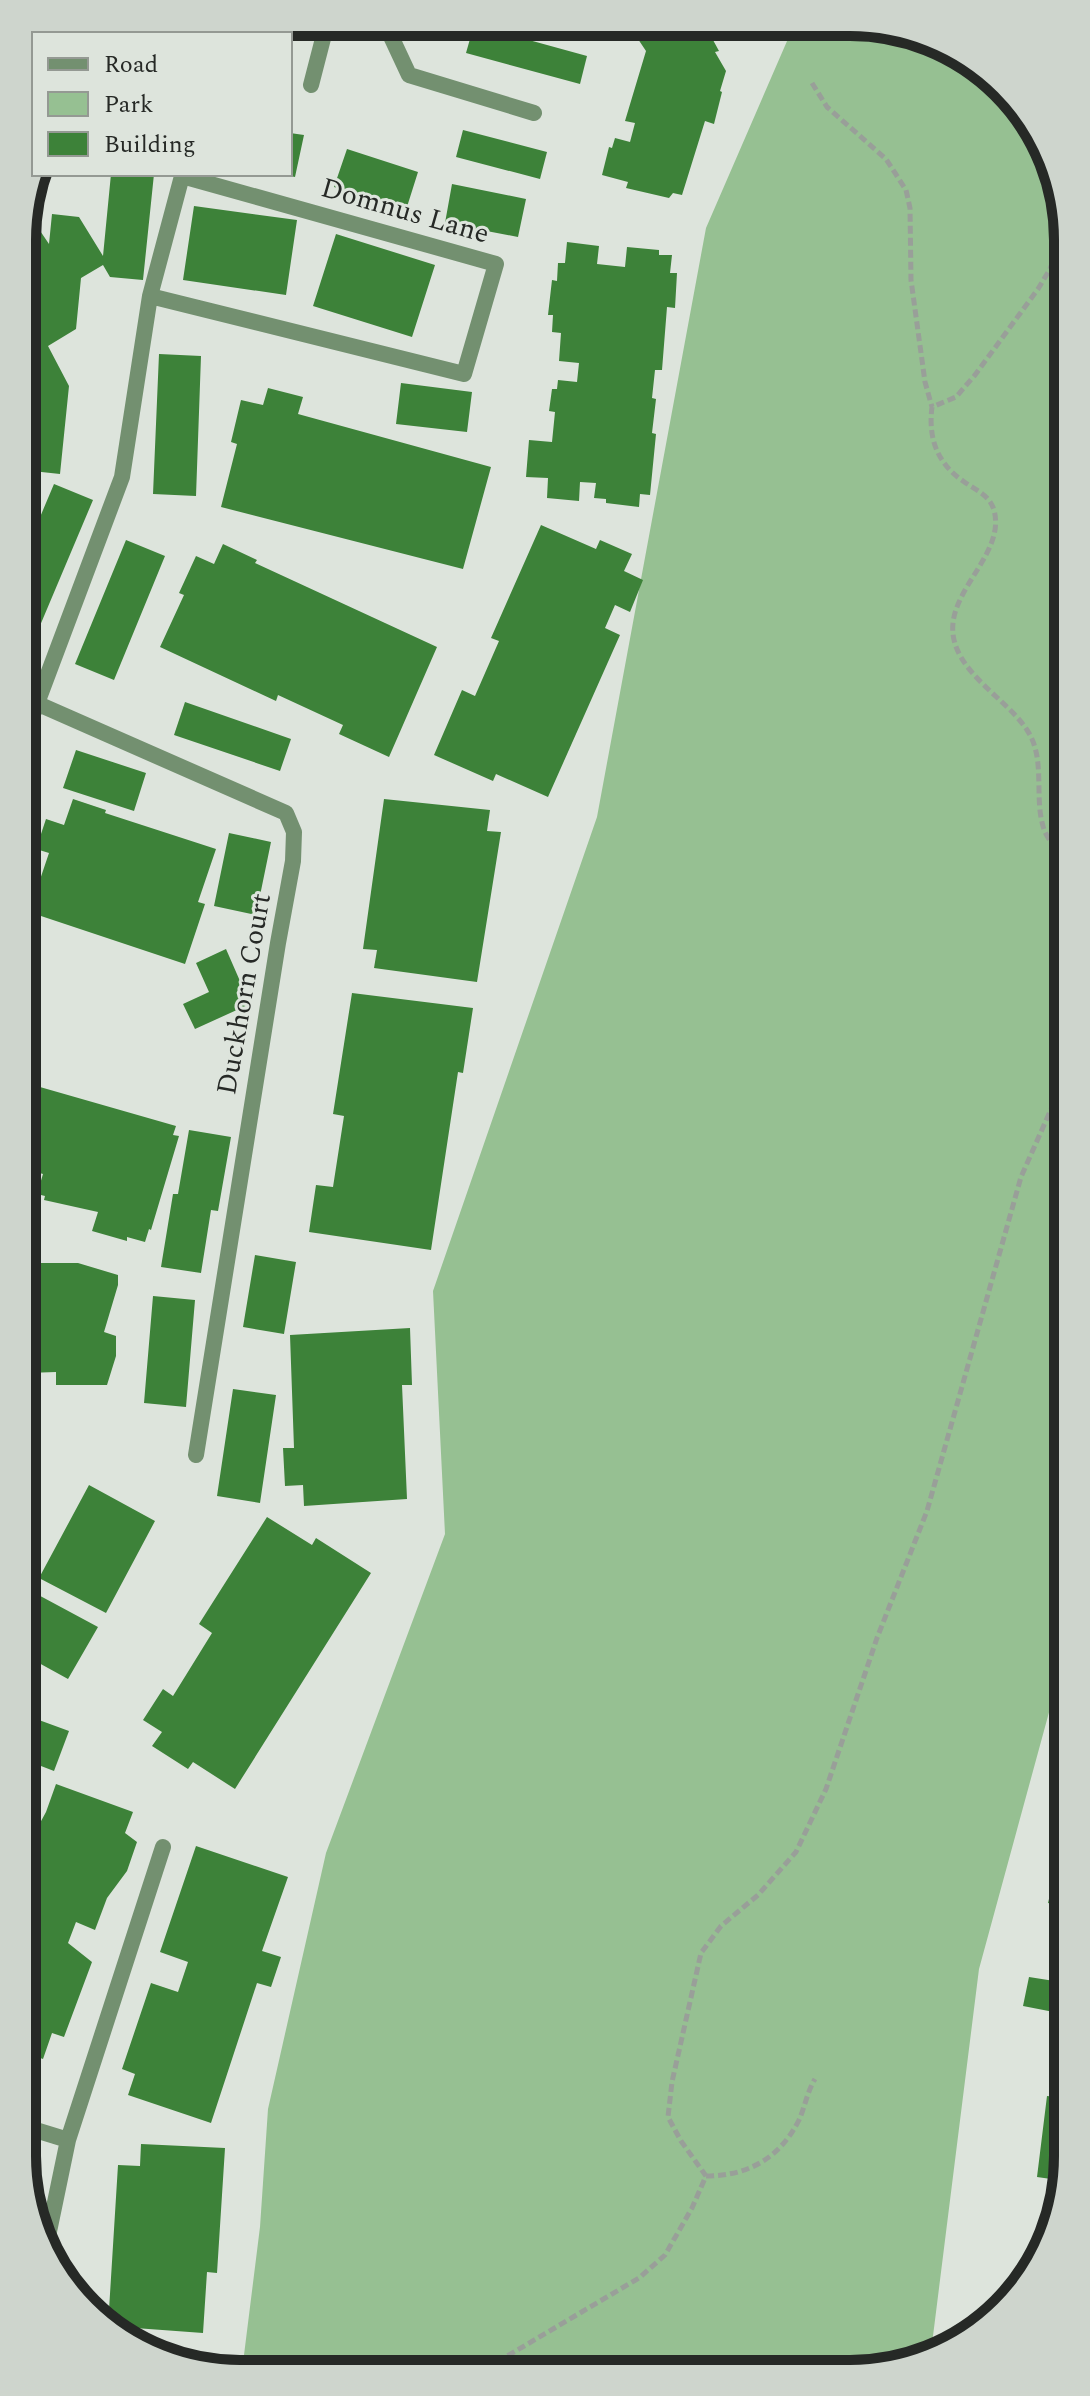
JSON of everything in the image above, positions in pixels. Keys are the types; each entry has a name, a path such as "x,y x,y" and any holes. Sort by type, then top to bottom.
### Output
{"street":[{"path":"311,85 324,36"},
{"path":"389,36 409,75 534,113"},
{"name":"Domnus Lane","path":"36,703 122,477 150,296 182,176 496,264 464,374 150,296"},
{"name":"Duckhorn Court","path":"36,703 286,813 294,832 293,861 196,1455"},
{"path":"49,2229 68,2140 163,1847"},
{"path":"36,2130 68,2140"}],"path":[{"path":"812,83 827,107 886,159 906,190 910,208 911,280 925,382 932,407 932,441 937,453 962,481 990,501 995,513 990,546 957,608 953,639 974,677 1028,730 1034,744 1043,826 1054,846"},
{"path":"932,407 956,397 975,375 1038,289 1054,258"},
{"path":"706,2176 668,2117 672,2082 701,1953 721,1926 758,1895 796,1852 826,1789 877,1638 927,1511 1021,1177 1054,1103"},
{"path":"706,2176 742,2173 762,2163 782,2147 799,2119 815,2079"},
{"path":"501,2360 639,2278 665,2255 706,2176"}],"green space":[{"path":"789,36 850,36 890,40 916,47 964,70 1003,105 1020,126 1043,174 1052,213 1054,1694 979,1969 932,2343 903,2353 850,2360 240,2360 244,2355 260,2227 268,2109 326,1853 445,1534 433,1291 597,817 706,228"}],"building":[{"path":"471,36 514,36 587,56 580,84 466,53"},
{"path":"625,36 718,37 713,40 719,51 715,52 726,71 722,92 714,124 705,121 682,195 673,193 669,198 626,188 628,182 602,175 609,147 612,148 615,138 630,142 635,123 625,121 646,51 638,39"},
{"path":"463,130 547,152 540,179 456,157"},
{"path":"292,133 304,135 295,177 290,176"},
{"path":"347,149 418,172 406,210 334,187"},
{"path":"111,176 154,176 143,280 110,277 103,265 81,278 76,329 48,346 69,386 60,474 36,471 36,225 49,244 52,214 79,217 103,256"},
{"path":"452,184 526,199 518,237 445,223"},
{"path":"194,206 297,220 286,295 183,280"},
{"path":"336,234 435,265 412,337 313,306"},
{"path":"567,242 599,246 597,264 625,267 627,247 659,250 659,255 672,255 670,273 677,273 675,308 667,307 662,370 655,370 652,433 656,434 650,495 640,494 639,507 606,503 606,499 594,498 596,483 580,482 579,501 547,498 548,478 526,477 529,440 552,442 555,412 549,411 552,389 557,389 558,380 577,382 579,363 559,361 561,333 552,332 553,315 548,315 552,280 557,281 558,263 565,263"},
{"path":"159,354 201,356 196,496 153,494"},
{"path":"401,383 472,392 467,432 396,424"},
{"path":"268,388 303,397 298,414 491,467 463,569 221,507 237,444 231,442 241,400 263,405"},
{"path":"54,484 93,500 39,628 36,627 36,527"},
{"path":"541,525 596,549 600,540 632,554 624,571 643,580 630,612 615,605 605,628 620,635 548,797 496,774 493,781 434,755 462,690 475,696 499,641 491,638"},
{"path":"126,540 165,556 114,680 75,664"},
{"path":"223,544 257,560 255,563 437,647 389,757 339,734 343,725 278,695 276,701 160,647 184,595 179,593 196,556 214,564"},
{"path":"185,702 291,739 280,771 174,735"},
{"path":"76,750 146,773 134,811 63,788"},
{"path":"73,799 106,810 105,813 216,849 198,902 205,904 185,964 36,914 36,891 49,853 36,849 46,819 64,825"},
{"path":"384,799 490,810 487,831 501,832 477,982 374,968 377,950 363,949"},
{"path":"229,833 271,842 256,915 214,906"},
{"path":"226,949 250,1004 195,1029 183,1004 209,992 196,963"},
{"path":"352,993 473,1008 463,1073 458,1072 431,1250 309,1232 316,1185 333,1187 344,1116 333,1114"},
{"path":"36,1086 176,1126 173,1135 179,1136 145,1242 127,1237 127,1241 92,1231 98,1212 44,1200 45,1196 37,1194 43,1174 36,1172"},
{"path":"189,1130 231,1137 218,1211 211,1210 201,1273 161,1267 173,1194 178,1194"},
{"path":"255,1255 296,1262 284,1334 243,1327"},
{"path":"36,1263 78,1263 118,1275 104,1332 116,1336 116,1356 107,1385 56,1385 56,1372 36,1373"},
{"path":"153,1296 195,1300 186,1407 144,1403"},
{"path":"410,1328 412,1385 402,1385 407,1499 304,1506 303,1485 285,1486 283,1448 294,1448 290,1335"},
{"path":"233,1389 276,1395 260,1503 217,1496"},
{"path":"89,1485 155,1521 106,1613 39,1578"},
{"path":"267,1517 312,1545 316,1538 371,1573 235,1789 193,1762 188,1769 152,1746 162,1732 143,1720 163,1689 173,1696 212,1633 199,1624"},
{"path":"36,1594 98,1627 68,1679 36,1661"},
{"path":"36,1719 69,1731 54,1771 36,1764"},
{"path":"56,1784 133,1812 125,1833 137,1842 127,1871 107,1898 95,1930 76,1922 68,1943 92,1962 64,2037 52,2033 43,2059 36,2056 36,1830"},
{"path":"196,1846 288,1877 262,1951 281,1957 271,1987 257,1983 211,2123 128,2095 135,2074 122,2069 151,1983 178,1992 188,1962 160,1952"},
{"path":"1054,1878 1054,1904 1048,1903"},
{"path":"1029,1977 1054,1981 1054,2012 1023,2006"},
{"path":"1047,2096 1054,2097 1053,2179 1037,2177"},
{"path":"141,2144 225,2148 217,2273 207,2272 203,2333 129,2328 109,2312 118,2165 140,2166"}]}
